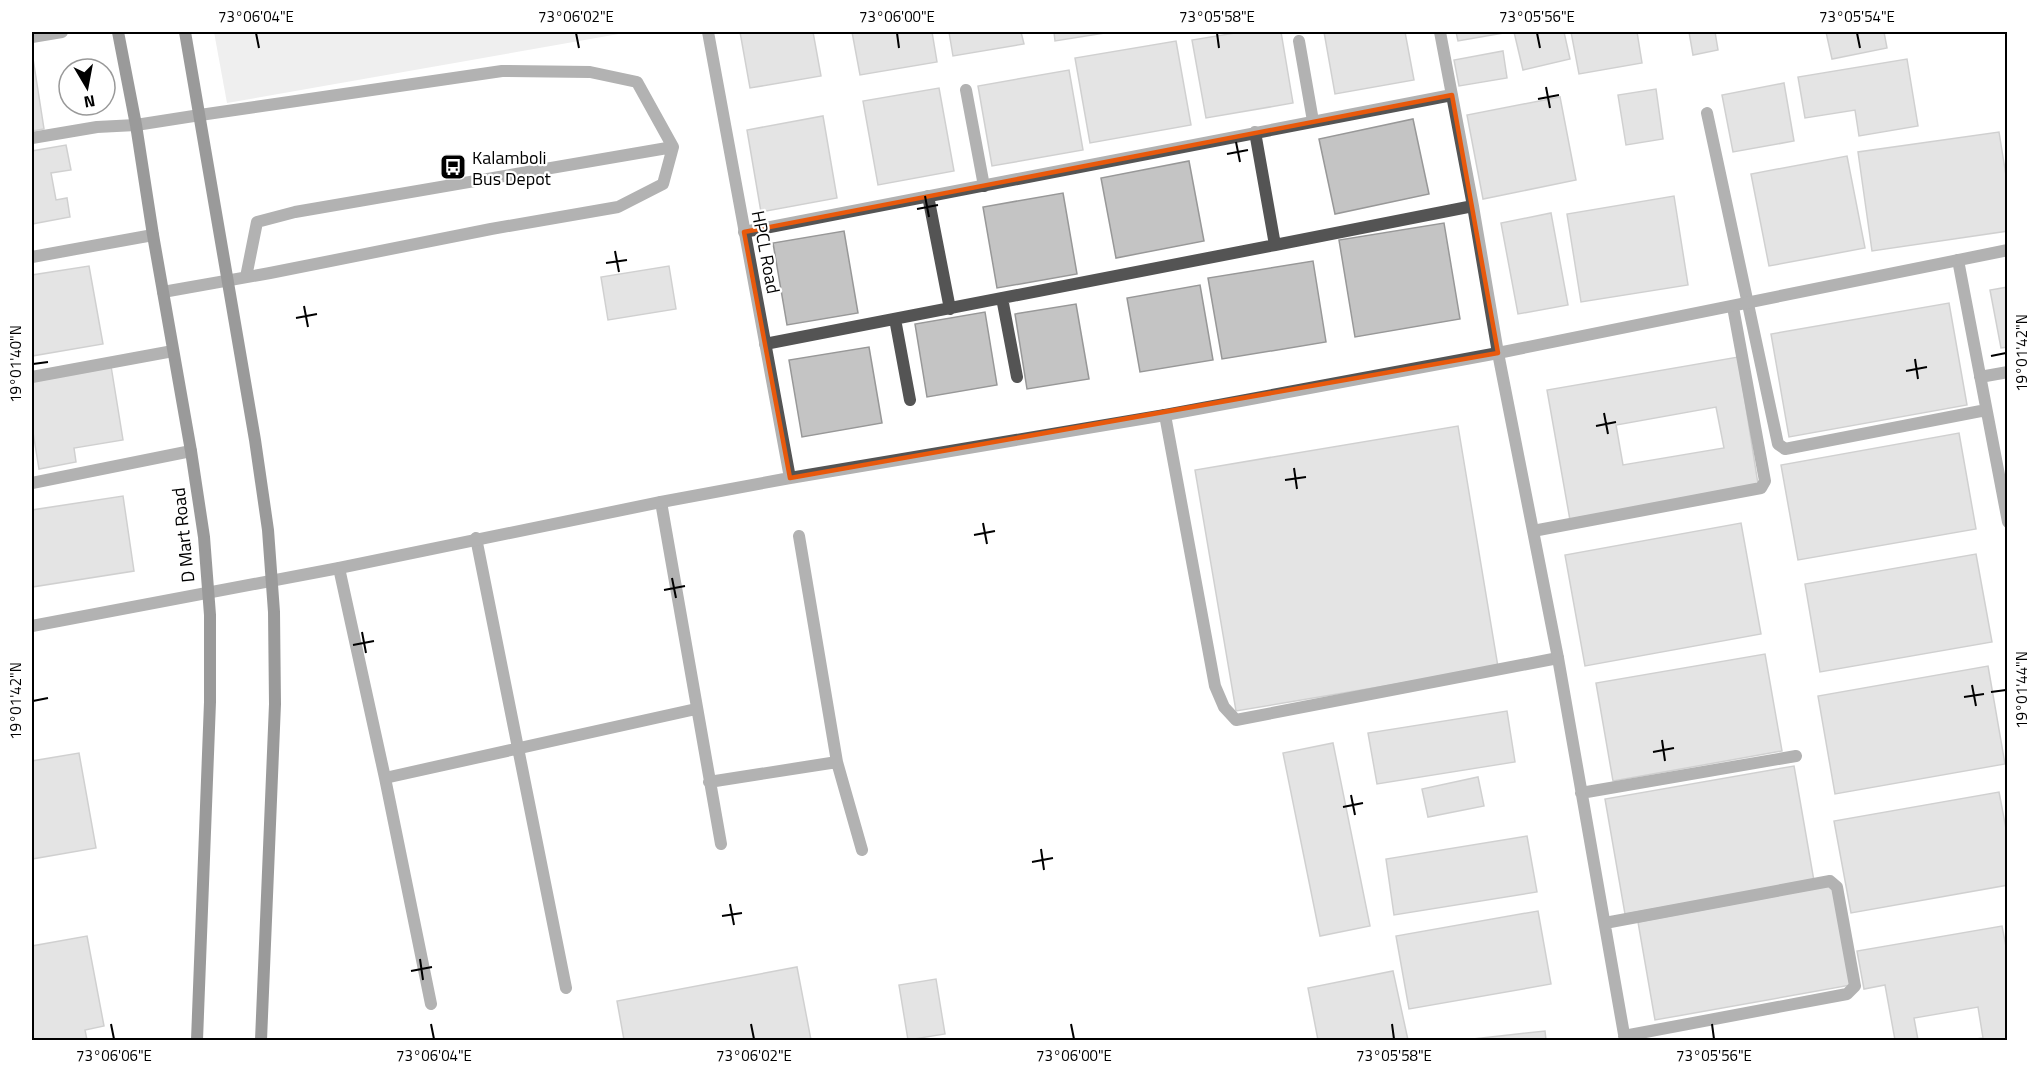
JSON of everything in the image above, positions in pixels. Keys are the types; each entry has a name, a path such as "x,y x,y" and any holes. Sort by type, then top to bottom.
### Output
{"main road":[{"name":"D Mart Road","path":"118,32 136,125 204,537 210,615 210,702 197,1041"},
{"path":"185,32 268,530 274,612 275,704 261,1041"}],"street":[{"path":"32,37 62,32"},
{"name":"HPCL Road","path":"708,32 790,478"},
{"path":"1440,32 1498,353 1558,658 1625,1038 1847,994 1855,986 1837,887 1830,881 1605,923"},
{"path":"1299,41 1313,121"},
{"path":"32,138 96,127 136,125 502,72 590,72 637,82 673,147 663,184 618,207 163,292"},
{"path":"966,90 984,186"},
{"path":"744,232 1255,132 1452,96"},
{"path":"1707,113 1778,444 1785,449 1986,410"},
{"path":"1255,132 1275,245"},
{"path":"246,277 257,222 295,212 673,147"},
{"path":"928,196 950,309"},
{"path":"765,344 1473,206"},
{"path":"32,257 153,235"},
{"path":"32,626 271,579 339,568 476,538 661,502 1165,415 1498,353 2007,250"},
{"path":"1958,260 2007,520"},
{"path":"1002,298 1017,377"},
{"path":"1533,531 1761,488 1765,482 1733,307"},
{"path":"895,319 910,400"},
{"path":"32,376 174,351"},
{"path":"1980,377 2007,372"},
{"path":"1165,415 1215,686 1224,707 1236,720 1558,658"},
{"path":"32,483 191,451"},
{"path":"661,502 721,844"},
{"path":"799,536 837,762 862,850"},
{"path":"476,538 566,988"},
{"path":"339,568 431,1004"},
{"path":"385,778 696,709"},
{"path":"1581,793 1796,756"},
{"path":"710,782 837,762"}],"highlighted area":[{"path":"1452,95 1498,353 790,478 744,232"}],"shaded area":[{"path":"214,32 630,32 227,103"}],"building":[{"path":"740,32 813,32 821,76 750,88"},
{"path":"852,32 932,32 937,62 860,75"},
{"path":"949,32 1021,32 1024,44 953,56"},
{"path":"1054,32 1111,32 1055,41"},
{"path":"1241,32 1281,32 1293,103 1206,118 1192,40"},
{"path":"1324,32 1405,32 1414,80 1335,94"},
{"path":"1456,32 1503,32 1503,33 1458,41"},
{"path":"1514,32 1564,32 1570,59 1523,70"},
{"path":"1571,32 1637,32 1642,63 1579,74"},
{"path":"1689,32 1715,32 1718,50 1693,55"},
{"path":"1826,32 1884,32 1887,48 1832,59"},
{"path":"1176,41 1191,125 1090,143 1075,58"},
{"path":"1503,51 1507,78 1459,86 1454,60"},
{"path":"32,52 44,129 32,131"},
{"path":"1907,59 1918,126 1859,136 1855,110 1805,118 1798,77"},
{"path":"1069,70 1083,150 992,166 978,86"},
{"path":"1784,83 1794,141 1733,152 1722,95"},
{"path":"939,88 954,171 878,185 863,101"},
{"path":"1656,89 1663,139 1626,145 1618,95"},
{"path":"1560,97 1576,180 1483,199 1467,115"},
{"path":"823,116 837,198 761,212 747,130"},
{"path":"1413,119 1429,194 1335,214 1319,139"},
{"path":"1999,132 2008,188 2008,231 1872,251 1858,152"},
{"path":"66,145 71,170 51,173 56,200 67,198 70,217 32,224 32,151"},
{"path":"1847,156 1865,248 1769,266 1751,174"},
{"path":"1189,161 1204,241 1116,258 1101,178"},
{"path":"1063,193 1077,274 997,288 983,207"},
{"path":"1674,196 1688,285 1581,302 1567,214"},
{"path":"1551,213 1568,305 1518,314 1501,223"},
{"path":"1444,223 1460,319 1355,337 1339,240"},
{"path":"844,231 858,313 787,325 773,243"},
{"path":"1313,261 1326,342 1222,359 1208,278"},
{"path":"89,266 103,344 32,356 32,275"},
{"path":"669,266 676,309 608,320 601,277"},
{"path":"1200,285 1213,360 1140,372 1127,298"},
{"path":"2008,287 2008,347 2001,348 1990,290"},
{"path":"1949,303 1967,405 1789,437 1771,334"},
{"path":"1076,304 1089,379 1027,389 1015,314"},
{"path":"985,312 997,385 927,397 915,324"},
{"path":"869,347 882,423 802,437 789,360"},
{"path":"1738,357 1758,484 1570,520 1547,390","holes":["1716,407 1724,448 1623,465 1616,425"]},
{"path":"111,366 123,440 74,448 76,462 39,469 32,426 32,379"},
{"path":"1458,426 1498,667 1236,711 1195,470"},
{"path":"1959,433 1976,529 1798,560 1781,465"},
{"path":"123,496 134,571 32,587 32,510"},
{"path":"1741,523 1761,634 1585,666 1565,555"},
{"path":"1976,554 1992,642 1820,672 1805,584"},
{"path":"1765,654 1782,751 1613,781 1596,683"},
{"path":"1988,666 2005,764 1835,794 1818,696"},
{"path":"1507,711 1515,762 1377,784 1368,733"},
{"path":"1333,743 1370,926 1320,936 1283,753"},
{"path":"79,753 96,848 32,859 32,761"},
{"path":"1794,766 1814,881 1625,914 1605,799"},
{"path":"1478,777 1484,806 1428,817 1422,789"},
{"path":"1999,792 2008,839 2008,885 1851,913 1834,821"},
{"path":"1527,836 1537,892 1394,915 1386,859"},
{"path":"1832,885 1851,985 1655,1020 1638,922"},
{"path":"1538,911 1551,984 1409,1009 1396,936"},
{"path":"2002,926 2008,957 2008,1040 1969,1040 1983,1038 1978,1007 1914,1018 1918,1040 1895,1040 1885,985 1864,989 1857,951"},
{"path":"87,936 104,1026 85,1030 87,1040 32,1040 32,946"},
{"path":"797,967 811,1040 624,1040 617,1001"},
{"path":"1393,971 1408,1040 1318,1040 1308,988"},
{"path":"936,979 945,1034 908,1040 899,985"},
{"path":"1545,1031 1546,1040 1464,1040"}],"place":[{"name":"Kalamboli Bus Depot","path":"453,167"}]}
